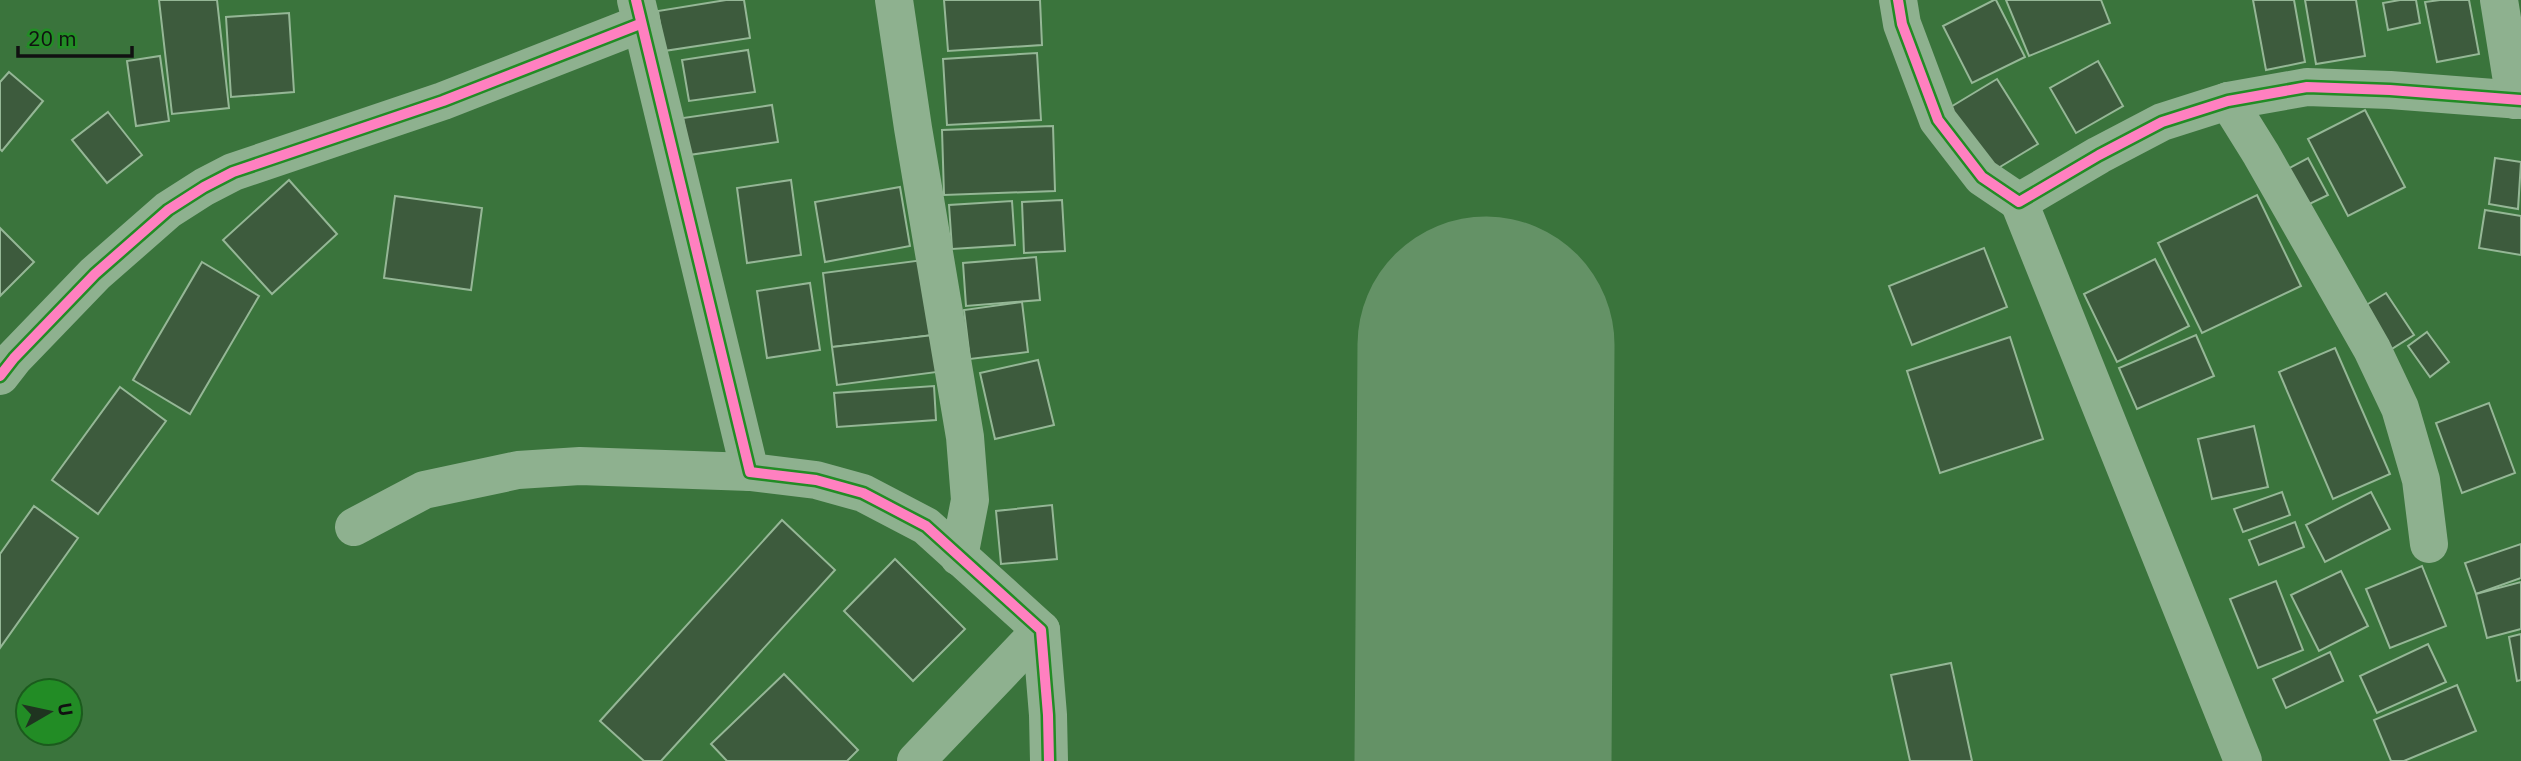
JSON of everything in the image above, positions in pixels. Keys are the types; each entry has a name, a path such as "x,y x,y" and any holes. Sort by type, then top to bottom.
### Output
{"street":[{"path":"894,0 965,437 970,499 959,557"},
{"path":"1898,0 1902,24 1938,120 1982,177 2019,202 2244,761"},
{"path":"2019,202 2162,122 2228,101 2307,87 2390,90 2518,100 2499,0"},
{"path":"0,376 95,274 168,210 204,187 233,172 443,101 638,12 750,471"},
{"path":"2228,101 2372,349 2400,408 2421,481 2429,544"},
{"path":"354,527 424,490 518,470 580,466 750,471 816,480 863,494 926,526 1041,630 1049,761"},
{"path":"916,761 1041,630"}],"building":[{"path":"159,0 217,0 229,108 172,114"},
{"path":"726,0 744,0 750,38 664,51 658,11"},
{"path":"944,0 1040,0 1042,45 948,51"},
{"path":"1994,0 2025,57 1972,83 1943,26"},
{"path":"2006,0 2101,0 2110,23 2029,56"},
{"path":"2253,0 2294,0 2305,62 2266,70"},
{"path":"2305,0 2356,0 2365,56 2316,64"},
{"path":"2416,0 2420,23 2388,30 2383,3"},
{"path":"2469,0 2479,54 2437,62 2425,2"},
{"path":"289,13 294,92 231,97 226,17"},
{"path":"748,50 755,92 689,101 682,60"},
{"path":"1037,53 1041,120 947,125 943,59"},
{"path":"160,56 169,121 136,126 127,61"},
{"path":"2098,61 2123,106 2076,133 2050,88"},
{"path":"9,72 43,101 2,151 0,82"},
{"path":"1997,79 2038,144 1990,173 1949,108"},
{"path":"772,105 778,142 689,155 683,118"},
{"path":"2365,110 2405,187 2348,216 2308,139"},
{"path":"108,112 142,155 107,183 72,140"},
{"path":"1053,126 1055,191 944,195 942,130"},
{"path":"2308,158 2328,195 2299,209 2280,173"},
{"path":"2495,158 2521,162 2518,209 2489,204"},
{"path":"289,180 337,234 272,294 223,240"},
{"path":"791,180 801,255 747,263 737,188"},
{"path":"900,187 910,246 825,262 815,202"},
{"path":"2257,195 2301,286 2202,333 2158,243"},
{"path":"395,196 482,208 471,290 384,278"},
{"path":"1062,200 1065,251 1024,253 1022,202"},
{"path":"1012,201 1015,245 952,249 949,205"},
{"path":"2485,210 2521,216 2521,255 2479,248"},
{"path":"0,228 34,262 0,296"},
{"path":"1984,248 2007,307 1912,345 1889,286"},
{"path":"1036,257 1040,300 966,306 963,263"},
{"path":"2155,259 2189,326 2117,362 2084,294"},
{"path":"923,260 933,335 832,347 823,273"},
{"path":"202,262 259,296 190,414 133,380"},
{"path":"810,283 820,350 767,358 757,291"},
{"path":"2386,293 2414,335 2390,350 2363,307"},
{"path":"1022,302 1028,352 970,359 964,310"},
{"path":"2427,332 2449,362 2430,377 2408,346"},
{"path":"933,335 937,372 837,385 832,347"},
{"path":"2196,335 2214,376 2137,409 2119,368"},
{"path":"2010,337 2043,439 1940,473 1907,371"},
{"path":"2335,348 2390,474 2333,499 2279,372"},
{"path":"1038,360 1054,425 995,439 980,373"},
{"path":"934,386 936,420 837,427 834,393"},
{"path":"120,387 166,421 98,514 52,480"},
{"path":"2489,403 2515,473 2462,493 2436,423"},
{"path":"2254,426 2268,487 2212,499 2198,439"},
{"path":"2282,492 2290,515 2243,532 2234,509"},
{"path":"2371,492 2390,529 2325,562 2306,525"},
{"path":"1052,505 1057,559 1001,564 996,511"},
{"path":"34,506 78,538 0,648 0,554"},
{"path":"782,520 835,570 661,761 644,761 600,721"},
{"path":"2295,522 2304,547 2259,565 2249,540"},
{"path":"2521,544 2521,578 2476,594 2465,563"},
{"path":"895,559 965,629 913,681 844,611"},
{"path":"2422,566 2446,626 2390,648 2366,589"},
{"path":"2341,571 2368,626 2319,651 2291,595"},
{"path":"2276,581 2303,650 2258,668 2230,599"},
{"path":"2521,582 2521,629 2487,638 2476,594"},
{"path":"2521,634 2521,680 2517,681 2509,637"},
{"path":"2428,644 2446,682 2377,713 2360,676"},
{"path":"2330,652 2343,681 2286,708 2273,679"},
{"path":"1951,663 1972,761 1910,761 1891,675"},
{"path":"784,674 858,750 847,761 727,761 711,744"},
{"path":"2457,685 2476,731 2404,761 2391,761 2374,720"}],"runway":[{"path":"1483,761 1486,345"}],"cycle path":[{"path":"636,0 750,472 816,480 863,493 926,526 1041,630 1049,761"},
{"path":"1898,0 1902,24 1938,120 1982,177 2019,202 2162,122 2228,101 2307,87 2521,100"},
{"path":"0,376 95,274 168,210 204,187 233,172 443,101 640,24"}]}
